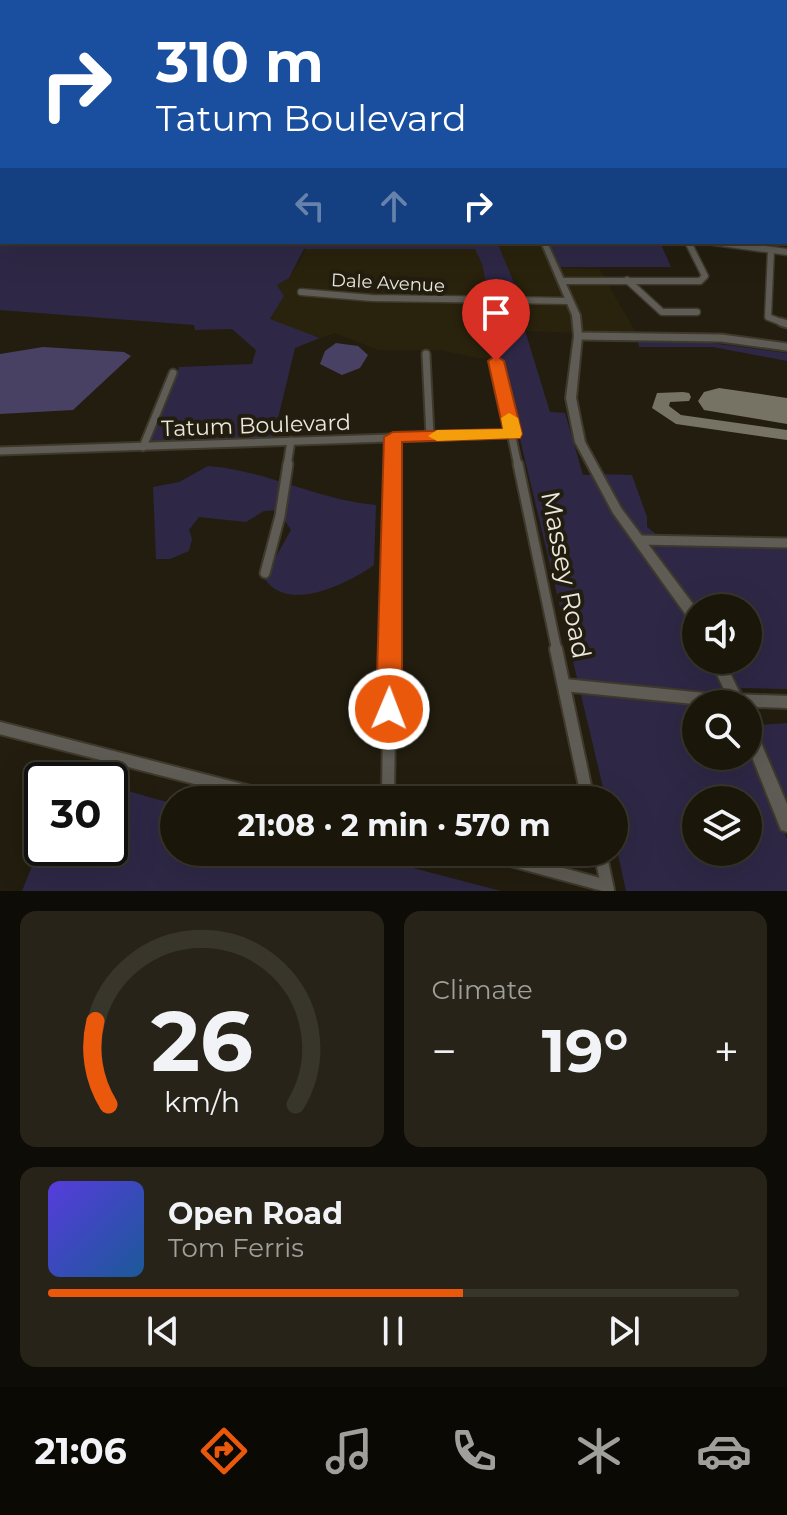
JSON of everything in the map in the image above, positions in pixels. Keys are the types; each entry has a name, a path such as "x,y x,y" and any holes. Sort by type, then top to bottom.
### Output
{"street":[{"path":"545,244 569,301 578,336 571,398 580,442 598,481 682,598"},
{"path":"561,281 704,279 689,244"},
{"path":"728,244 787,252"},
{"path":"771,250 768,317 787,324"},
{"path":"626,280 662,312 697,312"},
{"name":"Dale Avenue","path":"301,292 372,298 569,301"},
{"path":"578,336 721,338 787,347"},
{"path":"426,354 430,436"},
{"name":"Massey Road","path":"496,361 585,786"},
{"path":"143,447 173,373"},
{"name":"Tatum Boulevard","path":"0,451 513,434"},
{"path":"388,786 393,437"},
{"path":"265,573 280,516 291,441"},
{"path":"640,540 787,543"},
{"path":"564,685 682,697"},
{"path":"762,702 787,702"},
{"path":"0,728 226,786"},
{"path":"762,763 787,824"},
{"path":"530,866 608,888 603,866"}],"shaded area":[{"path":"0,244 499,244 515,285 519,311 550,412 565,413 583,475 591,475 682,605 682,674 718,674 726,690 682,690 682,770 759,770 787,839 787,891 626,891 621,866 628,866 628,786 603,786 501,359 482,264 475,249 304,249 289,278 277,285 284,296 270,319 320,338 295,348 273,439 148,445 179,367 252,364 256,350 232,329 195,330 194,325 0,310"},
{"path":"499,244 543,244 572,315 575,333 525,331 519,310 520,296 512,285"},
{"path":"549,244 661,244 671,267 559,267"},
{"path":"307,248 475,248 482,264 501,359 477,358 440,350 378,350 335,333 320,338 270,320 284,296 277,285 289,278"},
{"path":"558,268 599,269 635,331 581,333"},
{"path":"638,342 704,342 787,353 787,361 713,347 639,347"},
{"path":"336,343 358,346 368,355 360,368 342,375 320,364 325,351"},
{"path":"43,347 124,352 131,356 73,410 0,414 0,354"},
{"path":"208,466 252,474 333,498 376,505 374,565 349,580 318,592 287,594 274,589 264,578 291,530 278,510 264,511 246,522 199,517 189,530 192,539 189,551 170,559 156,559 153,487 179,482"},
{"path":"599,474 632,475 647,517 647,527 667,543 787,545 787,689 737,690 729,674 762,674 762,594 685,594 621,509"},
{"path":"787,723 787,808 762,749 762,725"},
{"path":"128,791 160,800 160,866 405,866 501,891 22,891 32,866 128,866"}],"taxiway":[{"path":"683,397 663,397 660,408 676,419 787,435"}],"runway":[{"path":"719,401 787,411"}],"slow traffic":[{"path":"437,436 513,434 509,418"}],"route":[{"path":"389,709 393,437 513,434 496,361"}]}
